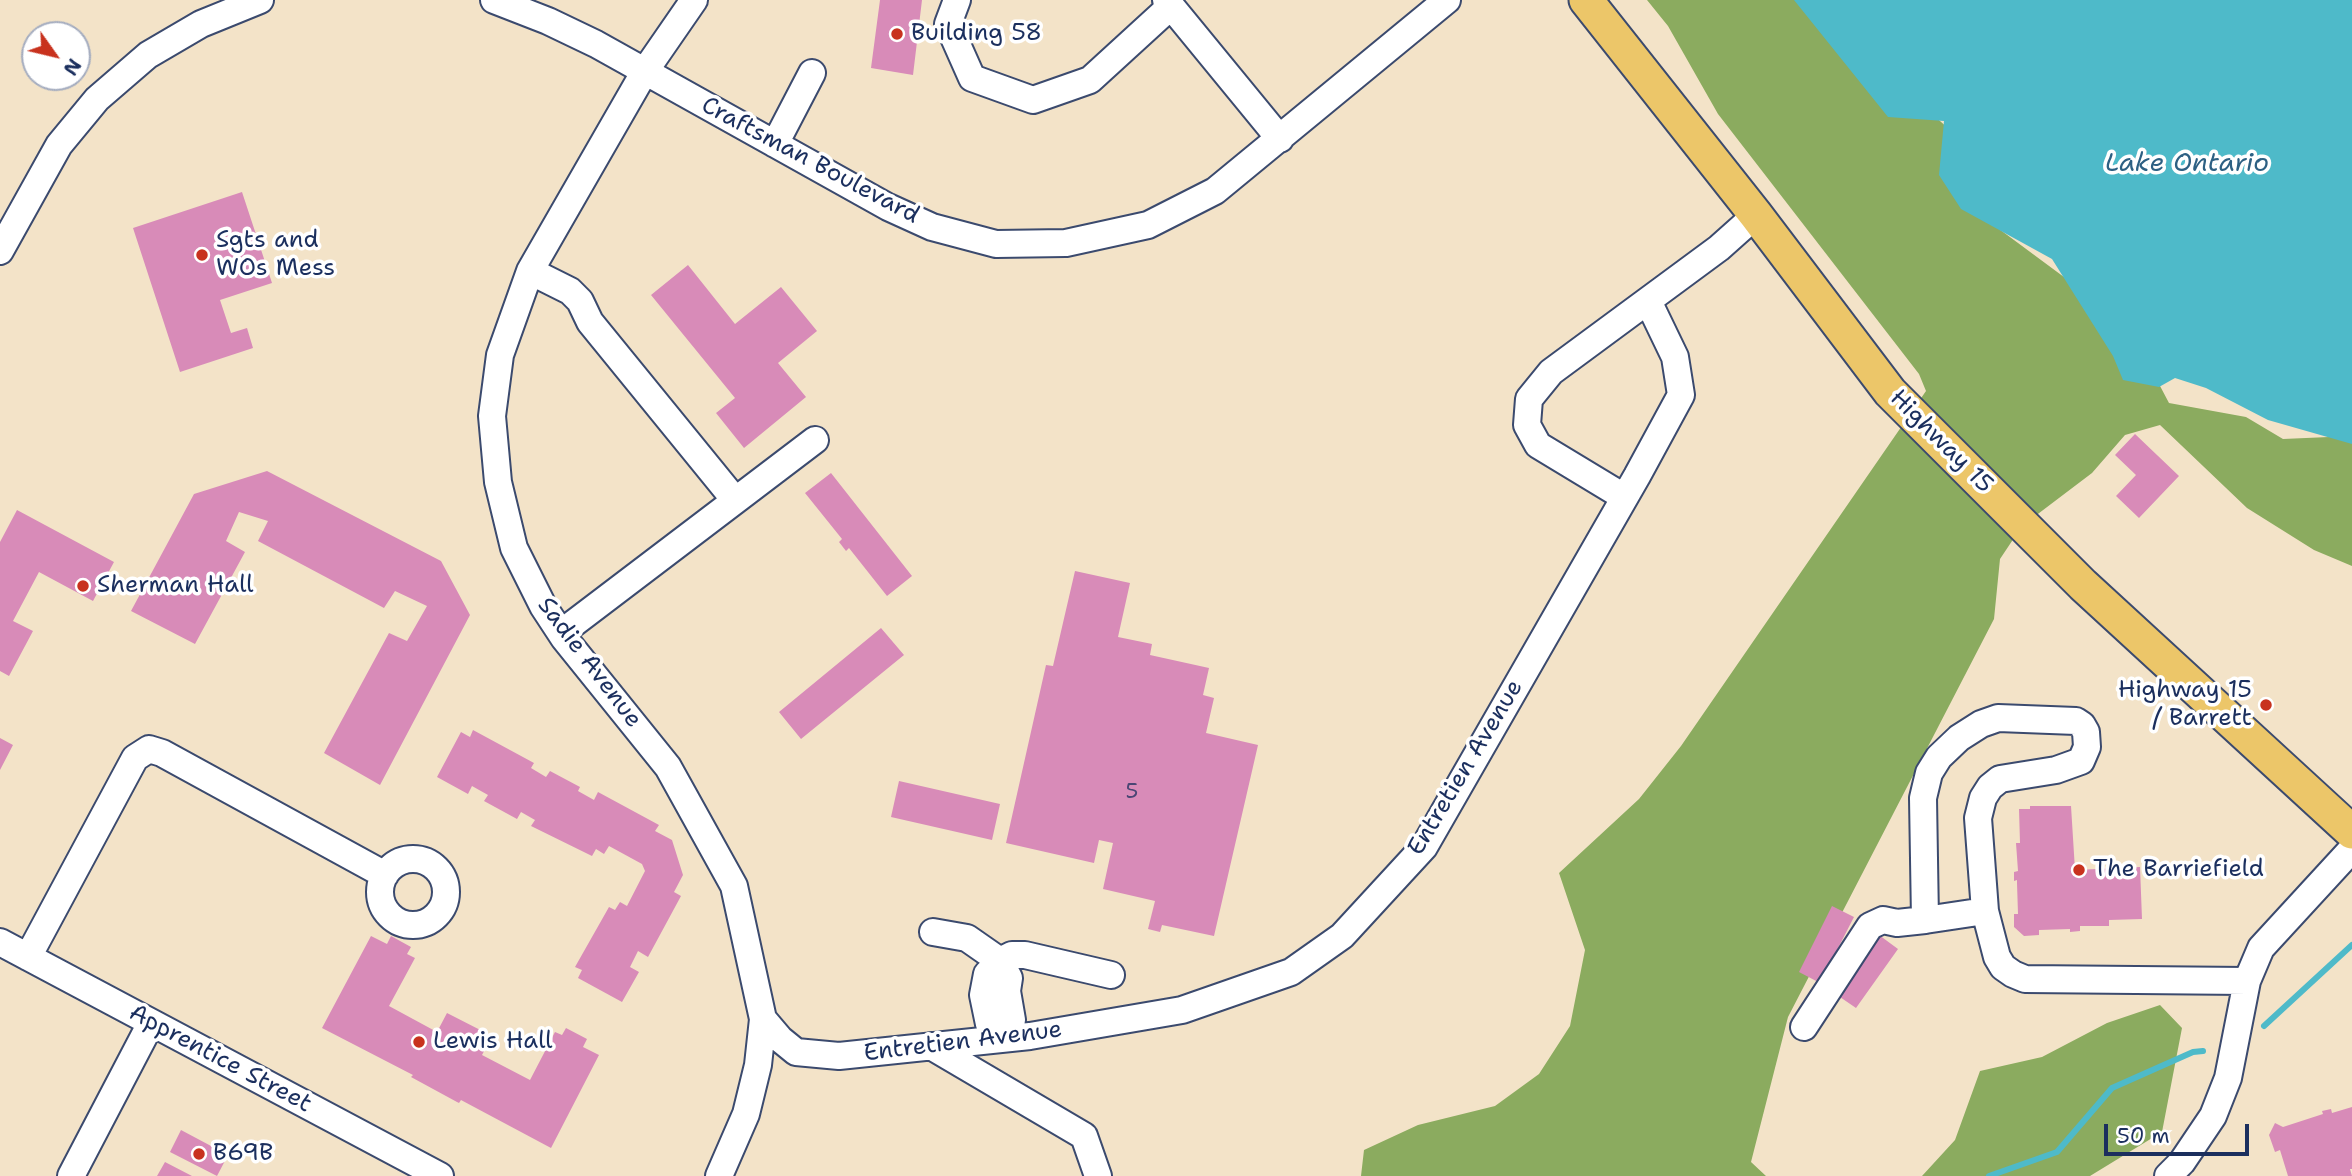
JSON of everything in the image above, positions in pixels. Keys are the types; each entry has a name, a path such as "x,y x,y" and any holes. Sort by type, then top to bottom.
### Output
{"main road":[{"name":"Highway 15","path":"1586,0 1756,215 1890,392 2083,585 2352,832"}],"street":[{"path":"0,251 59,145 96,99 148,55 201,24 260,0"},
{"name":"Craftsman Boulevard","path":"494,0 548,21 645,71 888,207 932,227 996,244 1066,243 1148,225 1214,191 1447,0"},
{"name":"Sadie Avenue","path":"694,0 645,71 530,271 500,355 492,416 498,482 514,548 543,606 561,633 668,767 734,886 763,1018"},
{"path":"957,0 948,24 972,78 1033,100 1090,80 1168,3 1280,139"},
{"path":"775,144 812,73"},
{"path":"1624,496 1538,445 1527,425 1529,399 1552,372 1719,248 1756,215"},
{"path":"530,271 570,291 580,301 590,322 735,500"},
{"name":"Entretien Avenue","path":"796,1052 839,1056 1030,1036 1182,1010 1291,972 1342,936 1424,847 1681,395 1675,358 1648,301"},
{"path":"561,633 815,440"},
{"path":"1925,920 1923,798 1929,773 1939,757 1959,738 1998,718 2076,721 2086,732 2087,747 2081,761 2056,770 2000,779 1990,787 1983,798 1978,818 1985,911 1997,957 2003,967 2025,979 2247,981"},
{"path":"28,957 135,758 149,749 172,758 385,875"},
{"path":"2168,1176 2182,1162 2213,1116 2228,1078 2247,981 2261,948 2352,849"},
{"path":"1804,1027 1870,926 1883,920 1898,923 1985,911"},
{"path":"933,932 967,938 1000,961 1009,978 1007,991 1012,1020 1002,1039"},
{"name":"Apprentice Street","path":"0,942 440,1176"},
{"path":"1000,961 1013,955 1025,955 1111,975"},
{"path":"754,1082 796,1052 780,1039 763,1018"},
{"path":"719,1176 746,1114 758,1065 763,1018"},
{"path":"71,1176 151,1023"},
{"path":"931,1046 1084,1136 1098,1176"}],"green space":[{"path":"1647,0 1844,0 1888,74 1961,140 1991,223 2095,300 2150,367 2169,403 2246,417 2283,439 2352,436 2352,566 2314,550 2247,508 2160,425 2125,435 2092,473 2022,526 2000,559 1994,619 1788,1017 1751,1162 1766,1176 1361,1176 1364,1150 1418,1125 1495,1106 1539,1074 1570,1026 1585,950 1559,873 1639,799 1681,746 1926,391 1919,374 1718,114 1668,26"},
{"path":"2160,1005 2182,1028 2162,1132 2090,1176 1922,1176 1955,1140 1980,1071 2042,1057 2107,1023"}],"water":[{"name":"Lake Ontario","path":"1794,0 2352,0 2352,444 2268,420 2206,388 2175,378 2159,387 2123,380 2113,356 2052,259 1961,209 1939,175 1944,121 1888,117"}],"building":[{"name":"Building 58","path":"880,0 922,0 913,75 871,68"},
{"name":"Sgts and WOs Mess","path":"242,192 272,283 220,300 231,333 247,328 253,348 180,372 133,228"},
{"path":"688,265 735,324 781,287 817,331 778,363 806,397 744,448 716,413 735,398 651,295"},
{"path":"2135,434 2179,476 2139,518 2116,496 2136,475 2115,455"},
{"path":"267,471 441,561 470,615 380,785 324,753 389,633 407,641 427,606 395,591 384,608 258,541 268,521 239,512 226,541 245,552 195,644 131,611 194,494"},
{"path":"831,473 912,576 887,596 849,548 846,551 839,542 842,539 805,493"},
{"name":"Sherman Hall","path":"17,510 114,562 93,601 39,572 13,621 33,631 9,676 0,671 0,542"},
{"path":"1075,571 1130,583 1118,637 1152,644 1150,655 1209,668 1203,695 1214,698 1206,733 1258,745 1214,936 1162,925 1160,932 1148,929 1155,901 1103,889 1113,843 1099,840 1094,863 1006,843 1046,665 1053,666"},
{"path":"881,628 904,655 801,739 779,712"},
{"path":"473,730 534,763 531,768 546,777 550,771 580,787 578,791 594,800 598,792 659,825 655,831 672,840 683,875 674,892 681,896 648,957 638,951 630,967 639,972 622,1002 578,978 582,970 575,967 609,907 615,910 620,902 627,906 645,871 642,864 609,846 604,854 596,849 592,856 531,826 535,820 521,812 517,819 484,801 488,795 472,786 468,794 437,777 461,732 470,737"},
{"path":"0,738 13,745 0,770"},
{"path":"899,781 1000,804 992,840 891,817"},
{"name":"The Barriefield","path":"2030,806 2071,806 2075,870 2140,867 2142,919 2109,920 2109,926 2080,926 2080,931 2039,930 2039,935 2024,936 2014,927 2014,914 2018,914 2017,880 2014,881 2014,872 2018,871 2016,843 2020,843 2019,809 2030,809"},
{"path":"1832,906 1854,917 1820,983 1799,972"},
{"path":"1879,935 1898,949 1856,1008 1837,995"},
{"name":"Lewis Hall","path":"371,936 387,944 391,936 411,947 407,954 415,958 389,1006 437,1032 447,1013 492,1036 482,1055 530,1080 555,1032 562,1035 566,1028 587,1039 583,1047 599,1055 551,1148 461,1100 457,1102 411,1077 413,1075 322,1028"},
{"path":"2352,1107 2352,1176 2288,1176 2280,1150 2275,1152 2269,1135 2275,1123 2283,1127 2323,1114 2322,1111 2331,1109 2332,1113"},
{"name":"B69B","path":"181,1130 228,1155 217,1176 170,1152"},
{"path":"165,1162 192,1176 157,1176"}],"waterway":[{"path":"2264,1026 2352,945"},
{"path":"1989,1176 2057,1152 2112,1088 2193,1052 2203,1051"}],"place":[{"name":"Building 58","path":"897,34"},
{"name":"Sgts and WOs Mess","path":"202,255"},
{"name":"Sherman Hall","path":"83,586"},
{"name":"Highway 15 / Barrett","path":"2266,705"},
{"name":"The Barriefield","path":"2079,870"},
{"name":"Lewis Hall","path":"419,1042"},
{"name":"B69B","path":"199,1154"}]}
